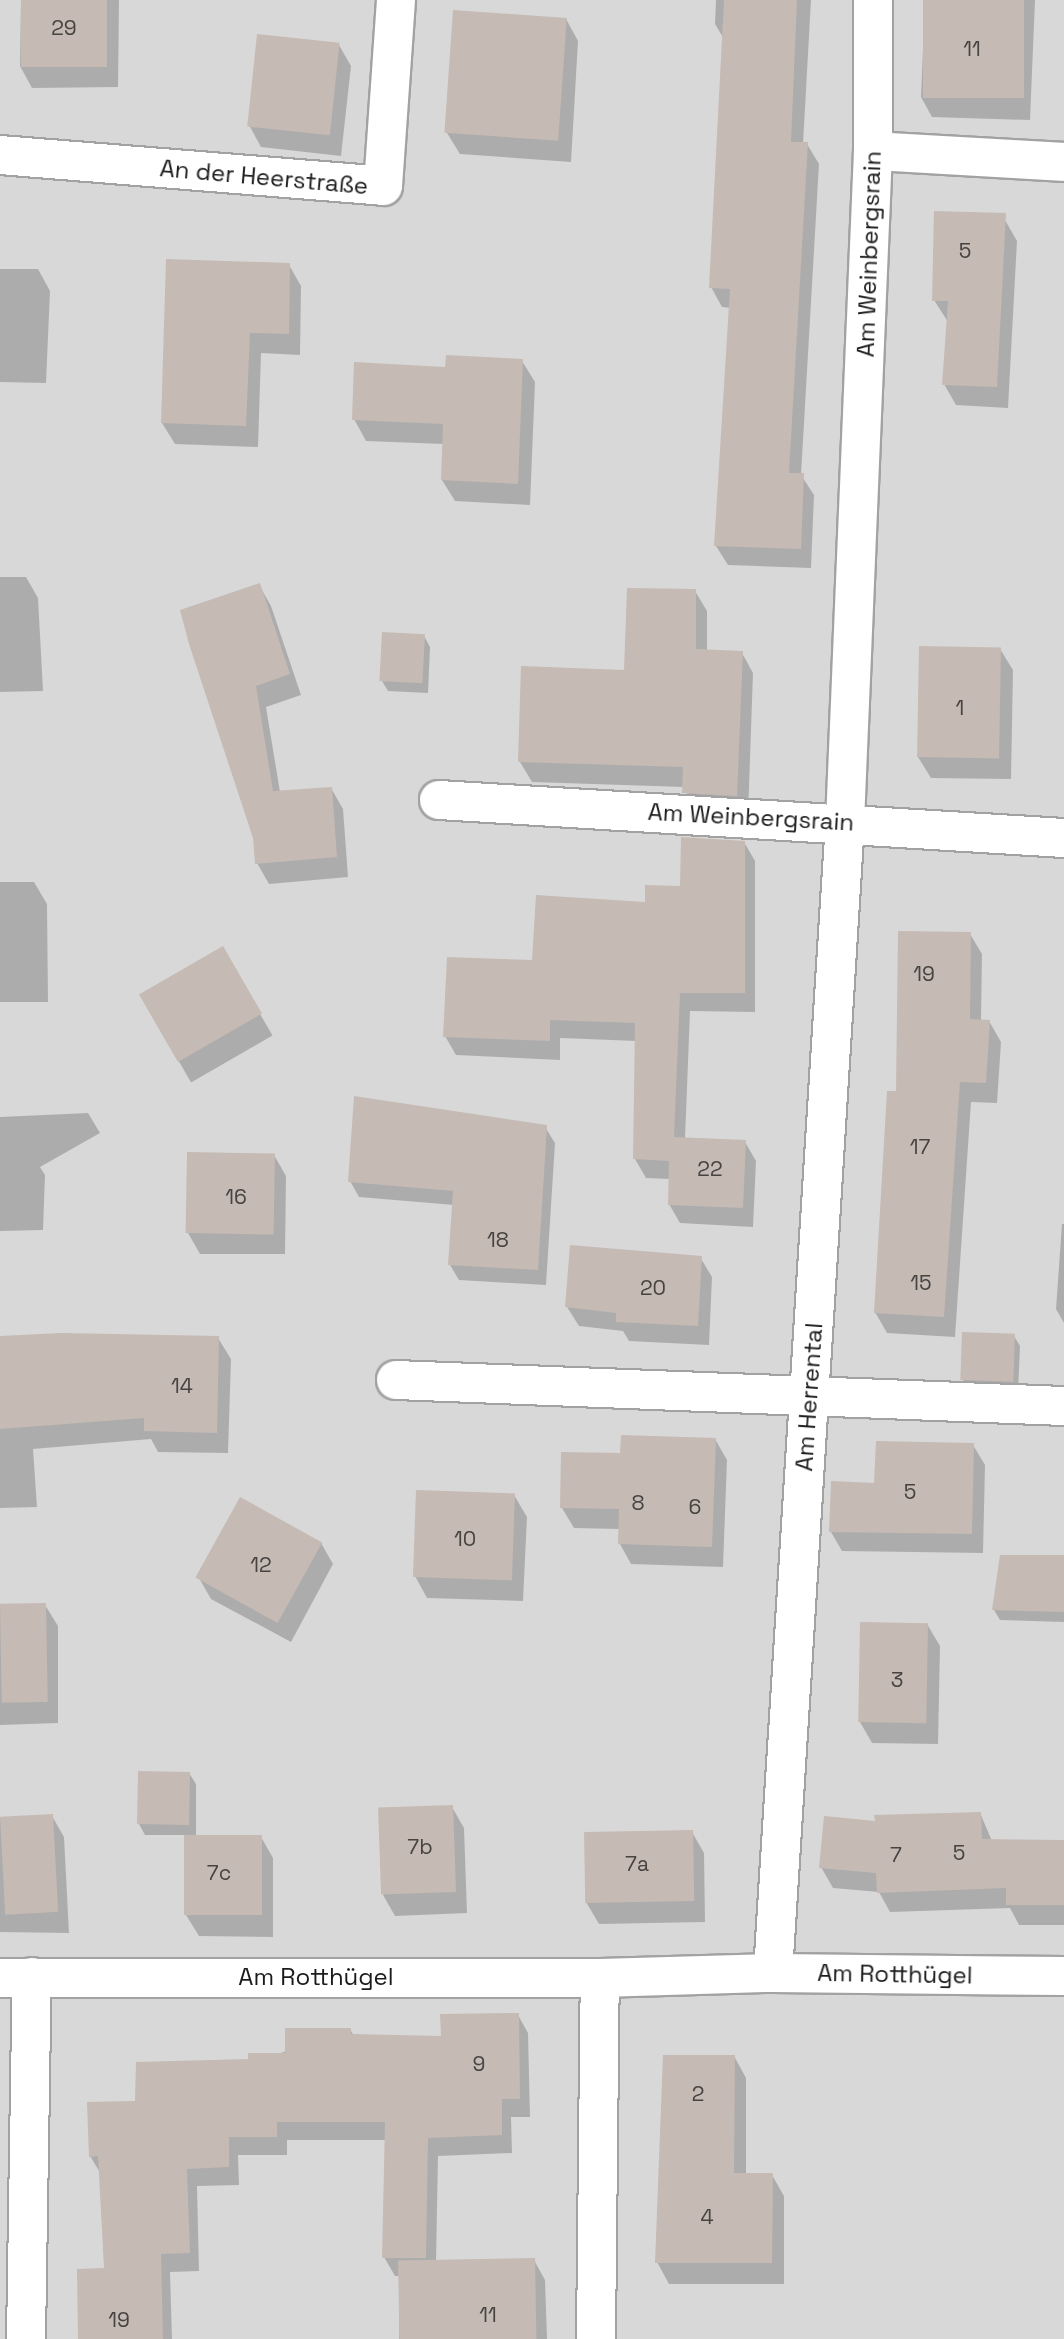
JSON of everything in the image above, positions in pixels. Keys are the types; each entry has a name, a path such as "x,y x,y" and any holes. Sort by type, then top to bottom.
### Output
{"street":[{"name":"An der Heerstraße","path":"0,155 383,187 396,0"},
{"name":"Am Weinbergsrain","path":"845,822 857,592 873,151 873,0"},
{"path":"873,151 1064,162"},
{"name":"Am Weinbergsrain","path":"439,800 845,822 1064,838"},
{"name":"Am Herrental","path":"773,1973 845,822"},
{"path":"396,1380 810,1394 1064,1406"},
{"name":"Am Rotthügel","path":"26,2339 16,1977 600,1978 773,1973 1064,1976"},
{"path":"596,2339 600,1978"}],"shaded area":[{"path":"0,0 1064,0 1064,2339 0,2339"}],"building":[{"path":"21,0 107,0 107,67 21,67"},
{"path":"724,0 797,0 791,142 808,142 789,473 804,473 801,549 714,546 730,289 709,288"},
{"path":"923,0 1024,0 1024,98 923,98"},
{"path":"453,10 567,18 558,141 444,133"},
{"path":"257,34 340,43 330,135 247,126"},
{"path":"934,211 1006,213 997,387 942,385 948,301 932,301"},
{"path":"166,259 290,263 289,334 250,333 246,426 161,423"},
{"path":"446,355 523,359 518,484 441,480 443,424 352,420 354,362 445,367"},
{"path":"260,583 290,674 256,686 273,791 332,787 337,857 255,864 253,838 189,644 180,610"},
{"path":"627,588 696,589 696,649 743,651 737,796 682,793 683,767 518,762 521,666 624,670"},
{"path":"382,632 425,634 422,683 379,681"},
{"path":"919,646 1001,647 999,758 917,757"},
{"path":"681,837 745,841 745,993 680,993 674,1137 746,1140 743,1208 668,1205 669,1161 633,1159 635,1023 550,1020 550,1041 443,1037 447,957 532,960 536,895 645,902 645,885 680,886"},
{"path":"898,931 971,932 970,1019 990,1020 986,1083 960,1082 944,1317 874,1313 887,1091 896,1091"},
{"path":"223,946 262,1014 178,1062 139,994"},
{"path":"354,1096 547,1125 538,1270 448,1265 453,1191 348,1182"},
{"path":"187,1152 275,1154 274,1235 186,1233"},
{"path":"570,1245 702,1256 698,1326 616,1322 616,1313 565,1307"},
{"path":"962,1332 1015,1334 1013,1382 960,1380"},
{"path":"61,1333 219,1336 217,1433 144,1431 144,1418 0,1429 0,1336"},
{"path":"621,1435 716,1438 712,1547 618,1544 619,1509 560,1508 561,1452 620,1453"},
{"path":"876,1441 974,1443 972,1534 829,1532 831,1481 874,1483"},
{"path":"416,1490 515,1493 512,1580 413,1577"},
{"path":"240,1497 322,1543 278,1623 195,1577"},
{"path":"1000,1555 1064,1555 1064,1612 992,1610"},
{"path":"46,1603 48,1702 2,1703 0,1604"},
{"path":"860,1622 928,1623 926,1723 858,1722"},
{"path":"138,1771 190,1772 189,1825 137,1824"},
{"path":"453,1805 456,1892 381,1895 378,1808"},
{"path":"981,1812 982,1839 1064,1840 1064,1905 1006,1905 1006,1888 877,1893 876,1873 819,1868 824,1816 875,1821 874,1815"},
{"path":"53,1814 58,1912 5,1915 0,1817"},
{"path":"693,1830 694,1901 585,1903 584,1832"},
{"path":"184,1835 262,1835 262,1915 184,1915"},
{"path":"519,2013 520,2099 502,2099 502,2135 428,2138 426,2258 382,2258 385,2122 277,2122 277,2137 229,2137 229,2167 187,2169 190,2253 161,2254 163,2339 78,2339 77,2269 104,2268 98,2156 89,2157 87,2102 135,2101 136,2062 248,2059 248,2053 285,2053 285,2028 351,2028 351,2034 441,2036 440,2014"},
{"path":"663,2055 735,2055 734,2173 773,2173 772,2263 655,2263"},
{"path":"535,2258 536,2339 399,2339 398,2260"}]}
